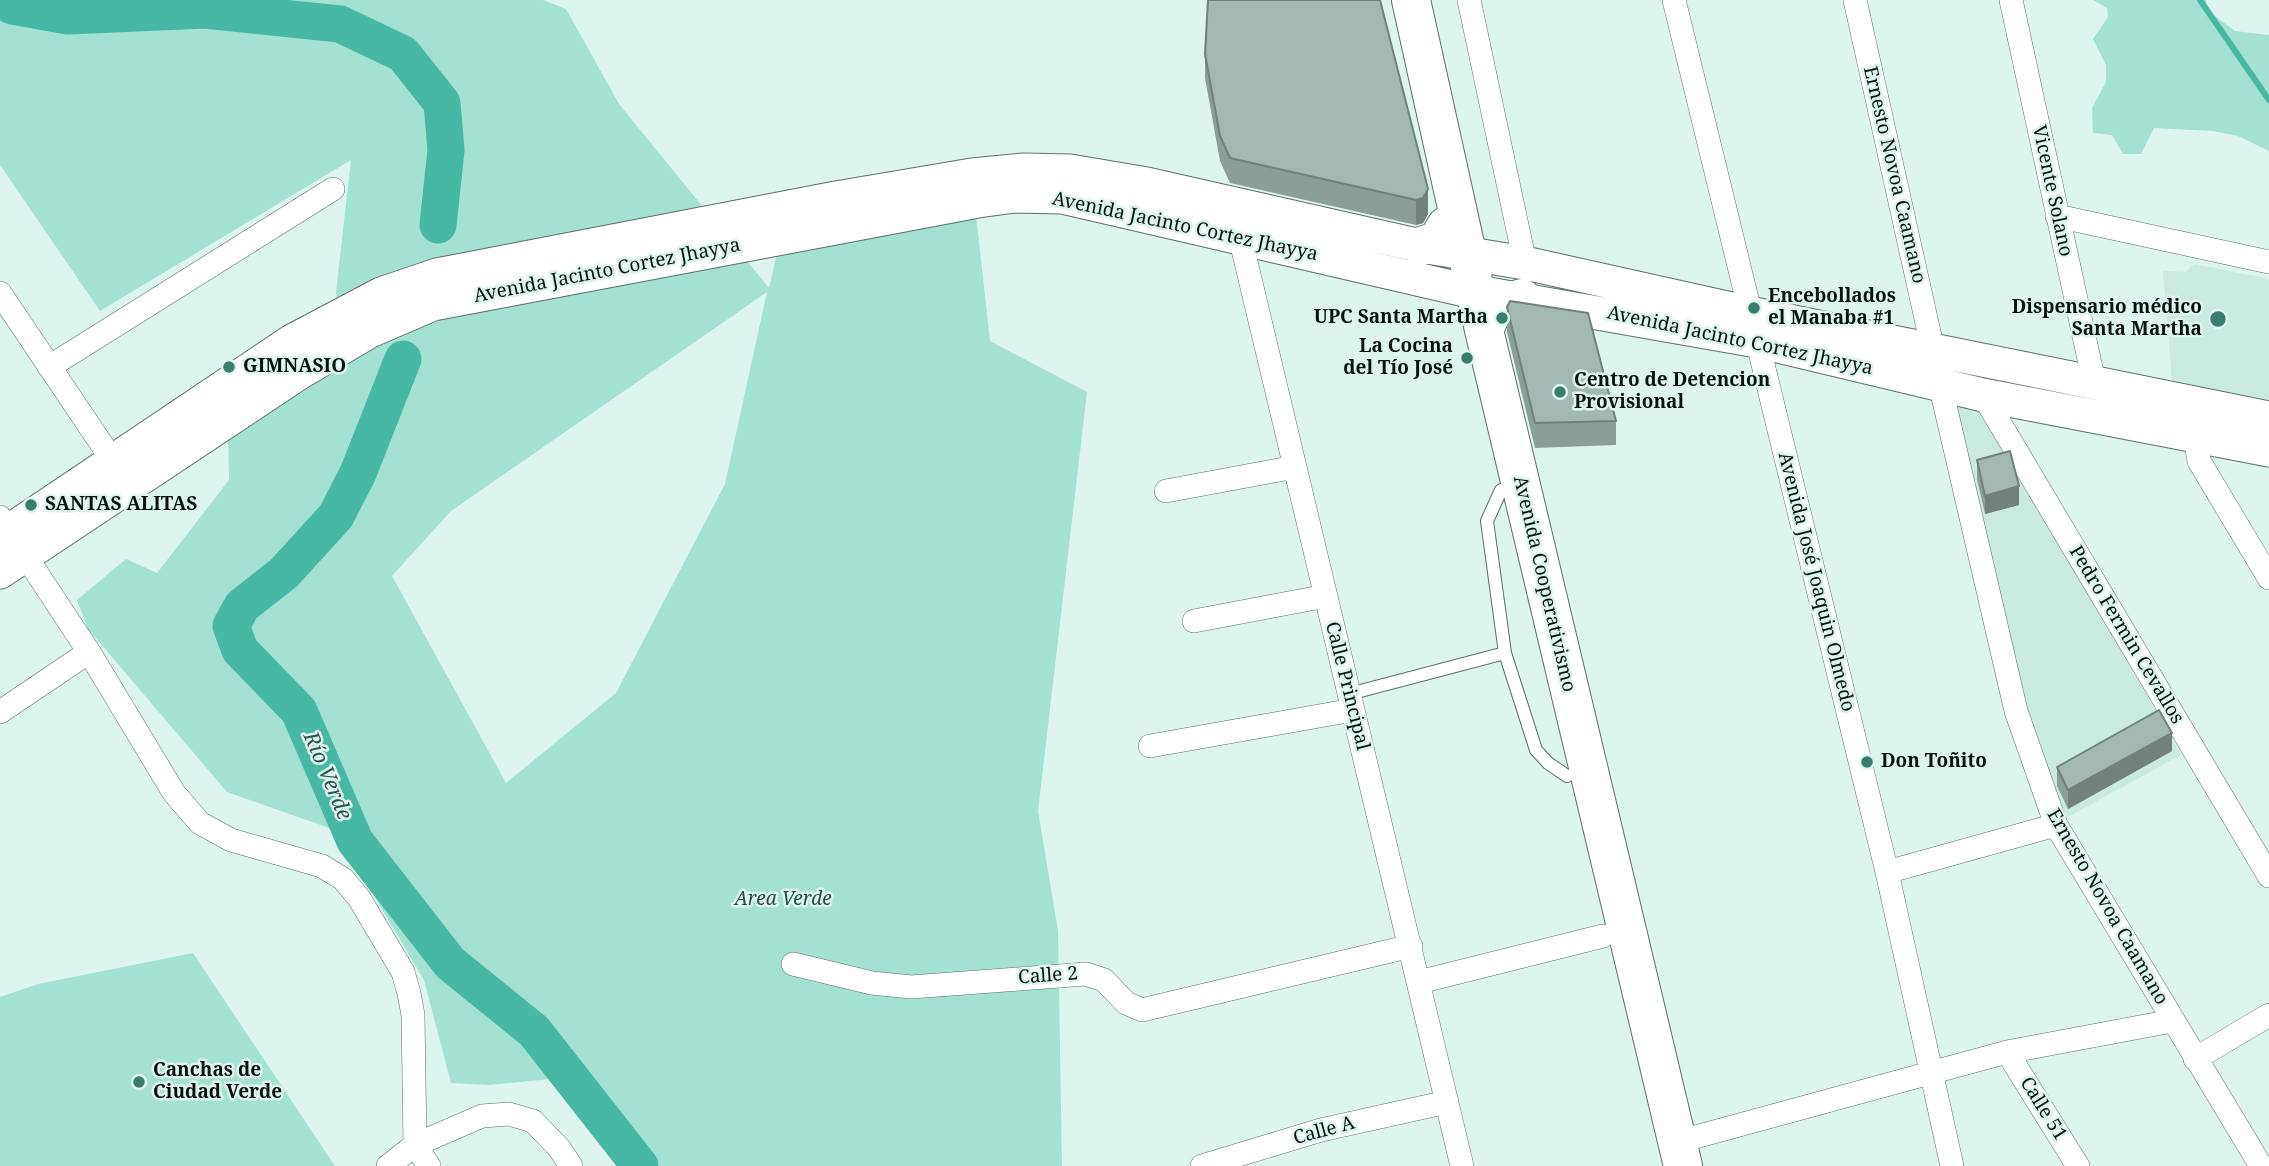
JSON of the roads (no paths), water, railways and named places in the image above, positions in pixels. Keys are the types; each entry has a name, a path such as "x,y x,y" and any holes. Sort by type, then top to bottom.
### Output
{"highway":[{"name":"Avenida Cooperativismo","path":"1387,0 1454,260 1484,330 1673,1158"},
{"name":"Avenida Cooperativismo","path":"1411,0 1454,260 1501,490 1603,936 1673,1158"},
{"path":"1484,330 1492,312 1523,281"}],"street":[{"path":"1469,0 1523,281"},
{"name":"Avenida José Joaquin Olmedo","path":"1674,0 1887,873 1952,1166"},
{"name":"Ernesto Novoa Caamano","path":"1855,0 1933,350"},
{"name":"Vicente Solano","path":"2011,0 2094,382"},
{"name":"Avenida Jacinto Cortez Jhayya","path":"121,473 292,341 381,294 437,275 836,198 985,174 1070,171 1245,205 1523,281 1754,327 1933,350 2269,418"},
{"path":"49,367 333,189"},
{"name":"Avenida Jacinto Cortez Jhayya","path":"7,542 121,473 370,331 433,304 978,201 1015,197 1062,197 1240,237 1454,260"},
{"name":"Calle Principal","path":"1245,205 1240,237 1462,1166"},
{"path":"2057,216 2269,262"},
{"path":"0,293 121,473"},
{"name":"Avenida Jacinto Cortez Jhayya","path":"1754,327 1983,395 2269,450"},
{"name":"Ernesto Novoa Caamano","path":"1940,384 2020,723 2056,825 2260,1166"},
{"name":"Pedro Fermin Cevallos","path":"1983,395 2269,876"},
{"path":"2195,437 2199,461 2269,578"},
{"path":"1166,491 1295,467"},
{"path":"7,542 89,652 174,793 200,823 230,840 322,866 342,879 359,898 403,972 409,993 413,1015 415,1145 429,1166"},
{"path":"1194,621 1326,596"},
{"path":"0,712 89,652"},
{"path":"1150,746 1351,702"},
{"path":"1887,873 2056,825"},
{"path":"1419,982 1603,936"},
{"name":"Calle 2","path":"793,964 872,983 911,987 1086,974 1104,980 1126,1003 1142,1010 1411,946"},
{"path":"2195,1059 2269,1015"},
{"path":"1673,1158 2007,1052 2172,1021"},
{"name":"Calle 51","path":"2007,1052 2078,1166"},
{"name":"Calle A","path":"1202,1166 1321,1130 1447,1102"},
{"path":"388,1166 415,1145 482,1116 509,1114 533,1121 559,1148 571,1166"}],"lane":[{"path":"1501,490 1487,521 1505,653 1536,750 1548,763 1567,776"},
{"path":"1351,702 1505,653"}],"waterway":[{"name":"Río Verde","path":"2,0 12,6 68,16 205,10 340,24 403,54 442,103 446,150 438,225"},
{"path":"2200,0 2269,100"},
{"name":"Río Verde","path":"403,359 358,473 336,516 284,573 242,606 231,626 240,650 299,711 355,841 450,963 534,1031 640,1166"}],"place":[{"name":"Encebollados el Manaba #1","path":"1754,308"},
{"name":"UPC Santa Martha","path":"1502,318"},
{"name":"Dispensario médico Santa Martha","path":"2218,319"},
{"name":"La Cocina del Tío José","path":"1467,358"},
{"name":"GIMNASIO","path":"229,367"},
{"name":"Centro de Detencion Provisional","path":"1560,392"},
{"name":"SANTAS ALITAS","path":"31,505"},
{"name":"Don Toñito","path":"1867,762"},
{"name":"Canchas de Ciudad Verde","path":"139,1082"}],"park label":[{"name":"Area Verde","path":"783,900"}]}
